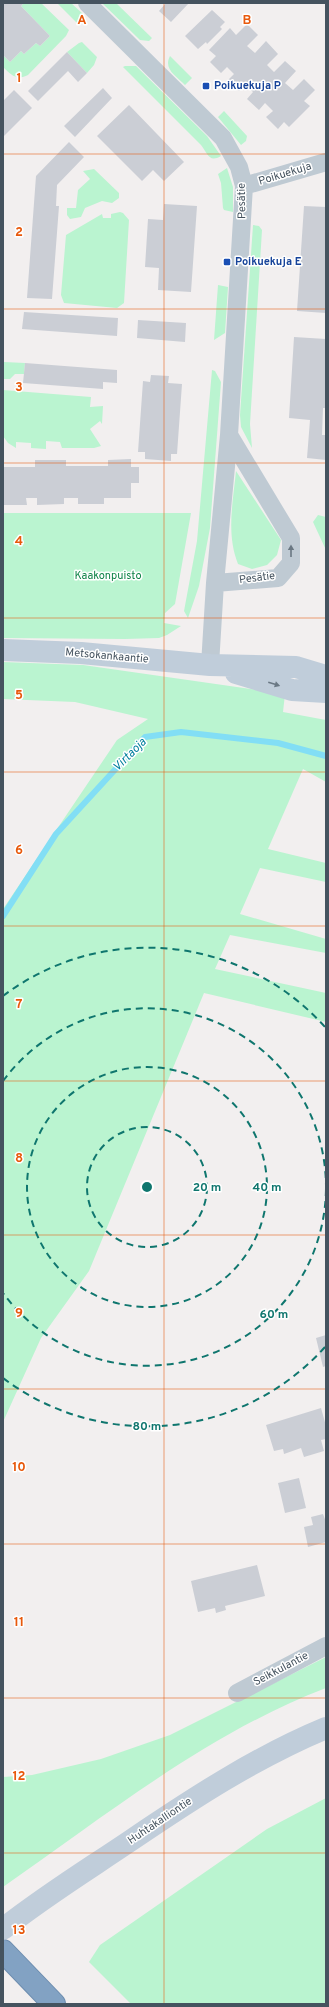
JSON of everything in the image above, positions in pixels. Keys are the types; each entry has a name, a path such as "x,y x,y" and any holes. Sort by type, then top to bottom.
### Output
{"highway":[{"path":"3,1951 54,2004"}],"street":[{"name":"Pesätie","path":"87,3 223,138 236,162 244,186 229,435 215,583 210,665"},
{"name":"Poikuekuja","path":"244,186 326,162"},
{"name":"Pesätie","path":"215,583 278,578 291,563 291,538 229,435"},
{"name":"Metsokankaantie","path":"3,650 81,653 210,665 296,667 326,676"},
{"name":"Metsokankaantie","path":"210,665 292,690 326,692"},
{"name":"Seikkulantie","path":"237,1693 326,1646"},
{"name":"Huhtakalliontie","path":"3,1929 32,1906 198,1796 292,1742 326,1728"}],"green space":[{"path":"24,3 41,3 69,30 66,36 28,75 24,77 17,77 12,75 3,67 3,55 10,62 21,51 24,54 36,43 40,46 50,36 21,6"},
{"path":"57,3 71,3 83,14 83,18 78,24"},
{"path":"102,3 116,3 152,38 149,41 140,40"},
{"path":"82,42 97,57 94,65 87,73 67,52"},
{"path":"170,56 192,78 185,85 169,69 168,61"},
{"path":"136,66 207,136 221,156 211,158 201,145 123,67"},
{"path":"224,111 247,136 246,141 241,145 218,117"},
{"path":"227,168 233,187 233,212 224,210 223,208 221,183 218,174"},
{"path":"94,169 119,193 119,198 112,203 102,201 85,208 81,217 70,219 67,215 67,208 76,208 78,190 90,179 83,171"},
{"path":"120,212 123,213 129,220 124,303 117,308 64,303 61,295 66,235 102,214 103,218 111,218 111,214"},
{"path":"253,225 259,226 262,230 250,424 252,448 241,427 240,415"},
{"path":"218,285 228,287 225,333 214,340"},
{"path":"4,362 25,363 24,374 15,374 10,379 3,379"},
{"path":"212,370 215,371 221,382 210,528 199,586 188,618 184,611 197,541"},
{"path":"3,390 91,397 90,407 103,406 102,424 100,421 90,429 101,446 94,448 62,448 60,442 46,441 46,449 31,448 31,443 16,442 16,448 8,443 3,436"},
{"path":"236,471 281,540 277,555 267,565 252,569 238,564 232,541 231,518"},
{"name":"Kaakonpuisto","path":"3,513 191,513 175,604 165,613 164,623 181,626 159,638 3,638"},
{"path":"318,515 326,517 326,550 313,522"},
{"path":"3,662 83,665 285,694 283,712 326,720 326,782 303,769 268,849 326,863 326,882 260,868 240,914 326,939 326,953 230,935 215,969 326,993 326,1022 204,993 89,1271 41,1338 3,1422 3,909 117,740 148,719 75,702 3,699"},
{"path":"326,1657 326,1688 282,1707 240,1728 199,1752 158,1778 3,1887 3,1777 32,1775 101,1759 170,1735"},
{"path":"326,1798 326,2004 131,2004 89,1962 100,1945 267,1829"}],"building":[{"path":"3,3 24,3 21,6 50,36 40,46 36,43 24,54 21,51 10,62 3,55"},
{"path":"166,3 189,3 171,22 159,11"},
{"path":"212,10 225,22 220,27 222,29 207,44 206,42 198,49 185,36"},
{"path":"247,24 258,35 247,46 255,53 266,41 278,54 267,65 274,72 285,61 296,71 285,83 293,90 304,79 315,90 304,101 310,106 289,127 284,122 278,129 266,117 273,111 265,103 259,110 247,99 253,92 246,85 239,91 228,80 234,74 227,67 221,73 210,62 216,56 209,50 230,28 236,35"},
{"path":"67,52 87,73 78,82 68,71 38,101 28,91"},
{"path":"103,88 112,98 75,137 64,126"},
{"path":"14,90 32,108 3,137 3,101"},
{"path":"129,105 184,162 164,181 153,170 142,181 97,136"},
{"path":"69,142 84,157 57,185 56,206 59,206 52,299 27,298 36,176"},
{"path":"164,204 197,206 191,292 158,290 159,268 145,267 148,219 163,220"},
{"path":"304,206 326,207 326,313 297,311"},
{"path":"24,312 118,318 117,336 22,329"},
{"path":"138,320 186,323 185,342 137,338"},
{"path":"294,337 326,339 326,408 323,408 322,435 326,435 326,460 307,458 310,420 289,418"},
{"path":"25,363 117,370 117,383 103,382 103,389 23,383"},
{"path":"151,375 169,376 168,383 182,384 177,454 171,454 171,461 145,459 145,452 138,452 143,381 150,382"},
{"path":"131,459 131,467 139,467 139,483 131,483 131,498 104,498 104,504 78,504 78,498 64,498 64,504 37,505 37,498 26,498 27,505 3,505 3,467 35,467 35,460 66,460 66,466 108,466 108,460"},
{"path":"326,1335 326,1366 323,1367 316,1338"},
{"path":"321,1408 326,1426 326,1439 321,1440 324,1451 304,1457 301,1448 284,1454 283,1449 274,1451 266,1425"},
{"path":"299,1478 306,1508 285,1513 278,1483"},
{"path":"323,1514 326,1522 326,1542 308,1547 304,1527 313,1525 311,1517"},
{"path":"257,1565 265,1596 225,1606 226,1610 216,1613 215,1608 198,1612 191,1581"}],"waterway":[{"name":"Virtaoja","path":"3,916 56,834 145,737 181,732 278,743 326,756"}],"place":[{"name":"Poikuekuja P","path":"206,86"},
{"name":"Poikuekuja E","path":"227,262"}]}
